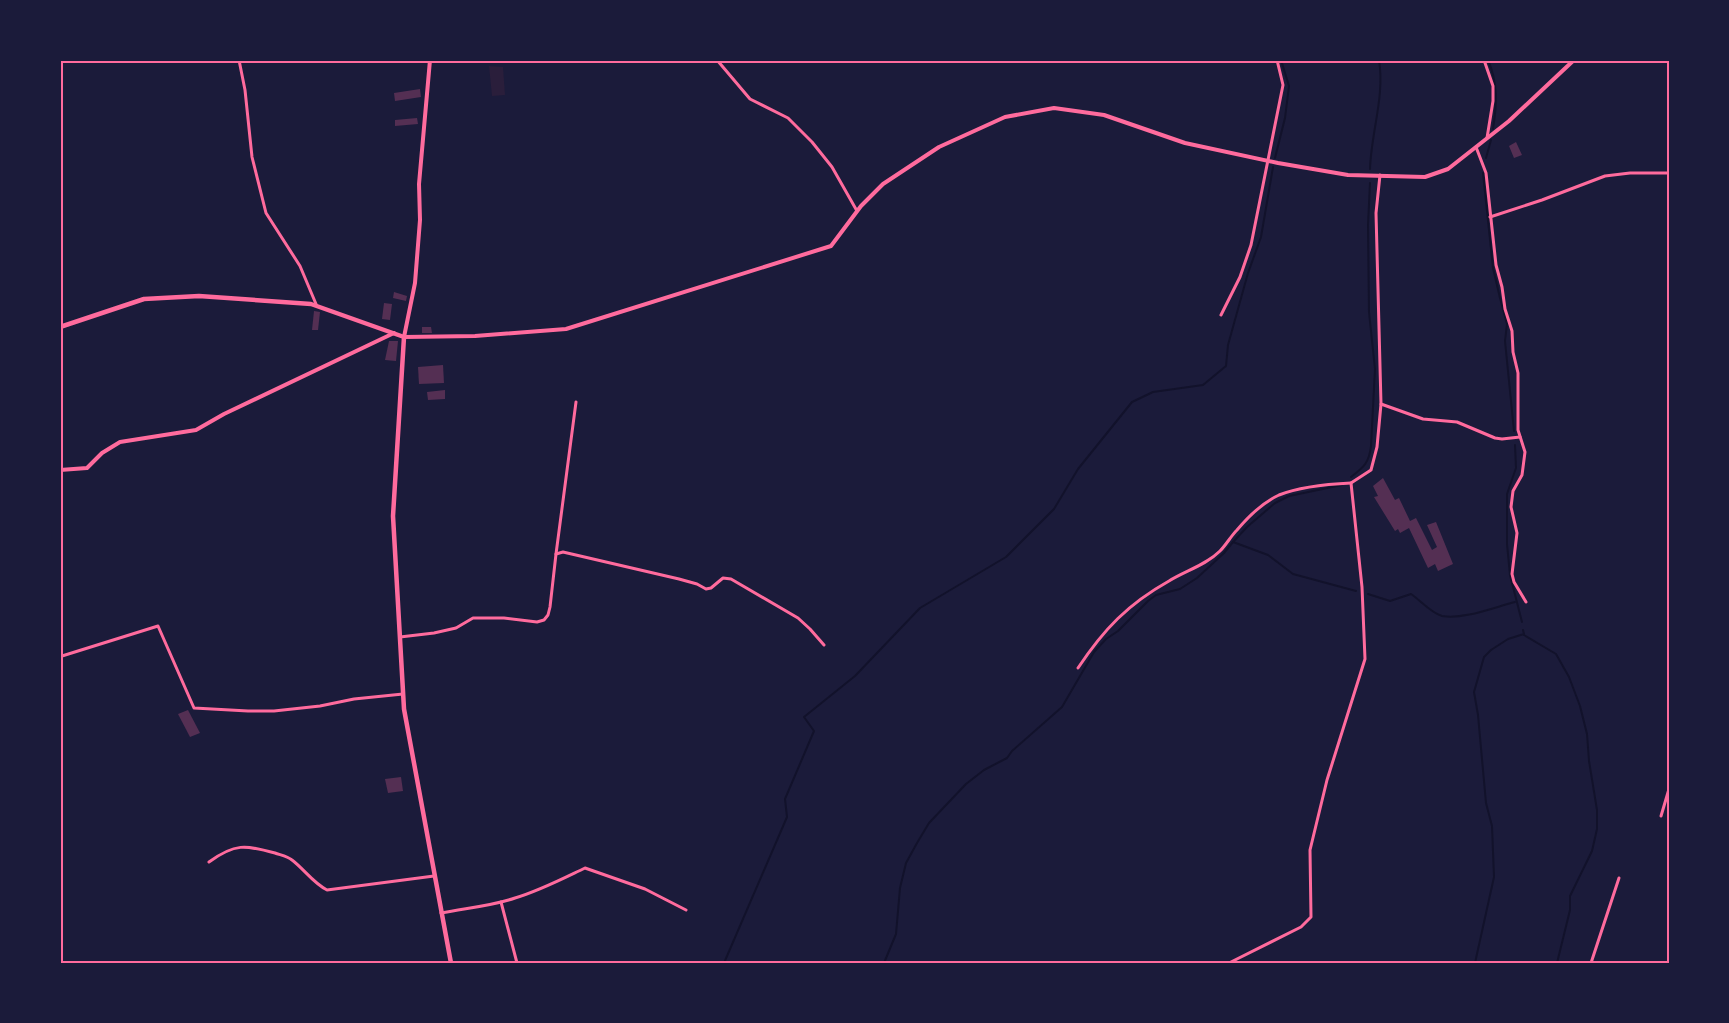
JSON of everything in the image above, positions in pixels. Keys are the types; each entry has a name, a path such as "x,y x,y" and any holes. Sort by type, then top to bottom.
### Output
{"main road":[{"path":"60,327 144,299 199,296 317,306 404,337 393,516 404,709 451,963"}],"street":[{"path":"239,60 245,90 252,157 266,213 300,266 317,306"},
{"path":"430,60 419,184 420,220 415,283 404,337 475,336 566,329 831,246 857,211 883,184 939,147 1005,117 1054,108 1104,116 1185,143 1267,161 1348,175 1425,177 1448,169 1509,121 1574,60"},
{"path":"717,60 750,99 788,118 812,142 832,167 857,211"},
{"path":"1221,315 1240,277 1251,245 1283,84 1277,60"},
{"path":"1484,60 1493,86 1487,138"},
{"path":"1476,147 1485,173 1496,265 1512,331 1513,352 1518,373 1518,430 1525,452 1525,460 1522,475 1513,491 1511,507 1517,533 1512,574 1526,602"},
{"path":"1490,217 1605,176 1630,173 1669,173"},
{"path":"1078,668 1091,648 1125,610 1169,580 1219,552 1238,528 1259,508 1279,495 1327,484 1351,483 1371,470 1377,447 1382,404 1376,213 1380,175"},
{"path":"60,470 87,468 102,453 120,442 196,430 224,414 394,333"},
{"path":"400,637 456,628 473,618 504,618 537,622 544,620 548,615 576,402"},
{"path":"1382,404 1423,419 1457,422 1495,438 1520,437"},
{"path":"1229,963 1301,927 1311,917 1310,850 1327,780 1365,659 1362,587 1351,483"},
{"path":"556,554 563,552 626,566 679,579 706,589 711,588 723,578 731,579 798,618 824,645"},
{"path":"62,656 158,626 194,708 274,711 403,694"},
{"path":"1661,816 1669,789"},
{"path":"209,862 232,848 246,846 259,848 290,858 327,890 434,876"},
{"path":"441,913 516,898 585,868 645,889 686,910"},
{"path":"1591,963 1619,878"},
{"path":"501,902 518,963"}],"shaded area":[{"path":"489,66 503,67 505,95 492,96"}],"building":[{"path":"420,89 421,97 395,101 394,93"},
{"path":"417,118 418,124 395,126 395,120"},
{"path":"1516,142 1522,155 1514,158 1509,146"},
{"path":"394,292 407,296 406,301 393,298"},
{"path":"384,303 392,304 390,320 382,319"},
{"path":"314,311 320,312 318,330 312,330"},
{"path":"422,327 431,327 432,333 422,333"},
{"path":"389,341 398,341 396,361 385,360"},
{"path":"443,365 444,383 419,384 418,367"},
{"path":"445,390 445,399 428,400 427,392"},
{"path":"1383,478 1395,500 1399,498 1410,521 1416,518 1432,550 1437,547 1427,525 1436,522 1453,564 1438,571 1435,564 1428,568 1409,528 1400,533 1398,529 1395,531 1374,497 1378,496 1373,486"},
{"path":"188,710 200,733 190,737 178,714"},
{"path":"401,777 403,791 388,793 385,779"}],"waterway":[{"path":"1275,158 1285,118 1289,86 1281,60"},
{"path":"1370,169 1379,101 1379,60"},
{"path":"1488,60 1494,77 1496,94 1493,129"},
{"path":"1486,158 1491,140"},
{"path":"724,963 787,817 785,799 814,731 804,717 855,676 920,608 1006,557 1054,509 1078,469 1132,402 1153,392 1203,385 1226,366 1228,345 1248,273 1261,237 1273,167"},
{"path":"1483,173 1493,268 1507,324 1505,341 1514,431"},
{"path":"1351,477 1365,464 1371,446 1375,369 1369,312 1370,183"},
{"path":"1515,445 1516,468 1507,494 1507,544 1510,575 1522,622"},
{"path":"884,963 896,934 900,888 906,863 929,823 966,784 984,770 1007,758 1062,707 1094,652 1148,601 1156,595 1180,589 1197,578 1247,527 1275,503 1289,496 1342,485"},
{"path":"1233,542 1268,555 1293,574 1356,591"},
{"path":"1368,594 1390,601 1411,594 1434,612 1450,617 1469,615 1515,602"},
{"path":"1475,963 1494,877 1492,826 1486,803 1474,692 1484,657 1508,639 1524,634 1523,630"},
{"path":"1524,635 1556,654 1569,677 1587,734 1597,810 1597,829 1592,851 1570,896 1570,910 1557,963"}]}
